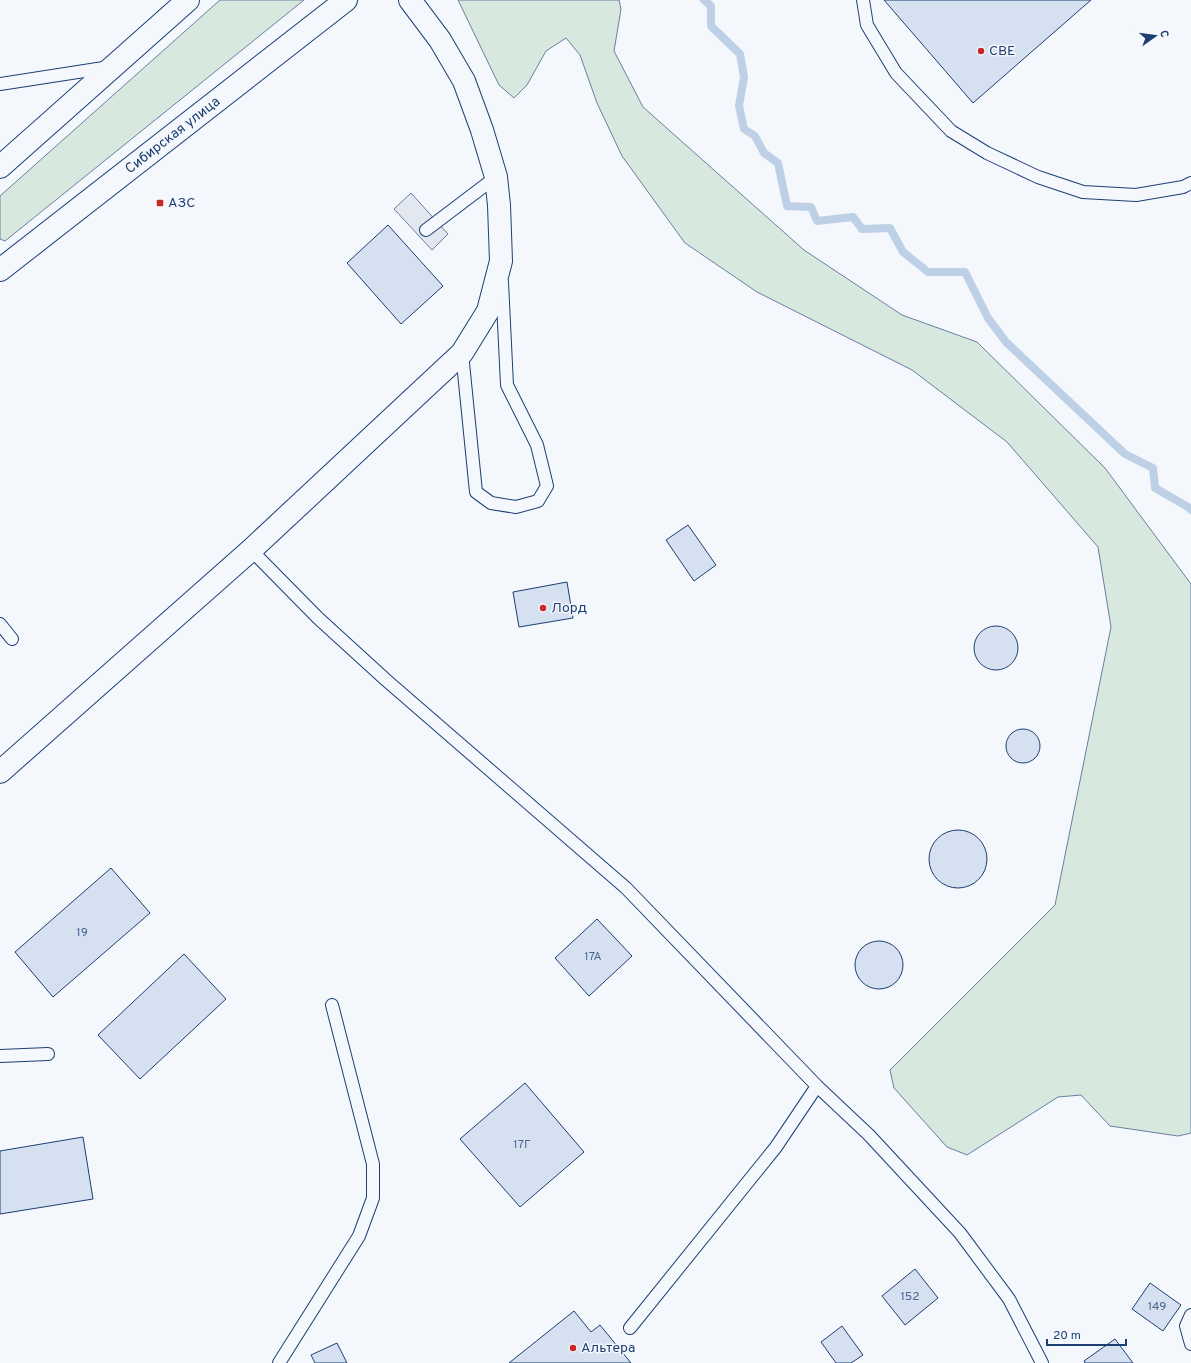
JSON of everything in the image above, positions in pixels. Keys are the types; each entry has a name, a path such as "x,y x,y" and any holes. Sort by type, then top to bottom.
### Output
{"street":[{"path":"0,167 188,0"},
{"name":"Сибирская улица","path":"0,269 346,0"},
{"path":"0,772 251,550 462,353 488,311 501,261 499,205 496,177 482,130 464,81 440,40 410,0"}],"lane":[{"path":"863,0 867,25 896,73 951,131 987,153 1038,177 1083,192 1136,195 1183,187 1191,183"},
{"path":"0,84 113,66"},
{"path":"426,230 496,177"},
{"path":"462,353 476,492 490,503 516,507 538,501 547,486 538,445 507,385 501,261"},
{"path":"251,550 318,618 380,675 626,888 817,1086 869,1135 960,1233 1009,1299 1042,1363"},
{"path":"0,624 12,639"},
{"path":"279,1363 359,1236 373,1198 373,1164 332,1005"},
{"path":"0,1056 48,1054"},
{"path":"630,1328 776,1147 817,1086"},
{"path":"1191,1315 1186,1326 1191,1344"}],"shaded area":[{"path":"220,0 304,0 5,241 0,239 0,196"},
{"path":"458,0 619,0 621,9 614,51 643,107 804,250 902,315 977,342 1105,468 1191,584 1191,1133 1178,1136 1110,1126 1081,1095 1058,1097 967,1155 947,1147 894,1088 890,1070 1055,905 1111,627 1098,547 1007,442 912,370 757,292 685,243 622,156 597,103 580,55 566,38 546,51 527,85 514,98 499,85"},
{"path":"411,193 448,234 432,250 394,209"}],"building":[{"name":"СВЕ","path":"884,0 1091,0 973,103"},
{"path":"388,225 443,286 401,324 347,263"},
{"path":"688,525 716,565 694,581 666,540"},
{"path":"567,582 573,618 519,627 513,592"},
{"path":"996,626 1008,630 1014,636 1018,648 1014,660 1008,666 996,670 984,666 978,660 974,648 978,636 984,630"},
{"path":"1026,729 1033,731 1038,736 1040,746 1038,756 1033,761 1020,763 1013,761 1008,756 1006,743 1008,736 1013,731"},
{"path":"958,830 969,832 982,843 985,848 987,859 985,870 974,883 969,886 958,888 947,886 934,875 931,870 929,859 931,848 942,835 947,832"},
{"path":"111,868 150,913 53,997 15,952"},
{"path":"597,919 632,956 589,996 555,958"},
{"path":"879,941 888,943 896,948 901,956 903,965 901,974 896,982 888,987 879,989 870,987 862,982 857,974 855,965 857,956 862,948 870,943"},
{"path":"184,954 226,999 140,1079 98,1035"},
{"path":"525,1083 584,1152 520,1207 460,1139"},
{"path":"83,1137 93,1199 0,1214 0,1151"},
{"path":"915,1269 938,1298 905,1325 882,1296"},
{"path":"1150,1283 1181,1305 1163,1331 1132,1309"},
{"name":"Альтера","path":"574,1311 591,1332 600,1325 631,1363 509,1363"},
{"path":"842,1326 863,1355 851,1363 836,1363 821,1342"},
{"path":"1115,1339 1133,1363 1085,1363 1084,1361"},
{"path":"337,1343 347,1363 315,1363 311,1355"}],"waterway":[{"path":"704,0 711,6 711,26 740,54 744,77 739,106 744,129 755,136 764,153 778,163 787,206 811,207 817,221 853,217 862,229 890,228 903,252 928,272 965,272 988,318 1006,342 1125,454 1153,468 1155,488 1191,510"}],"place":[{"name":"СВЕ","path":"981,51"},
{"name":"АЗС","path":"160,203"},
{"name":"Лорд","path":"543,608"},
{"name":"Альтера","path":"573,1348"}]}
